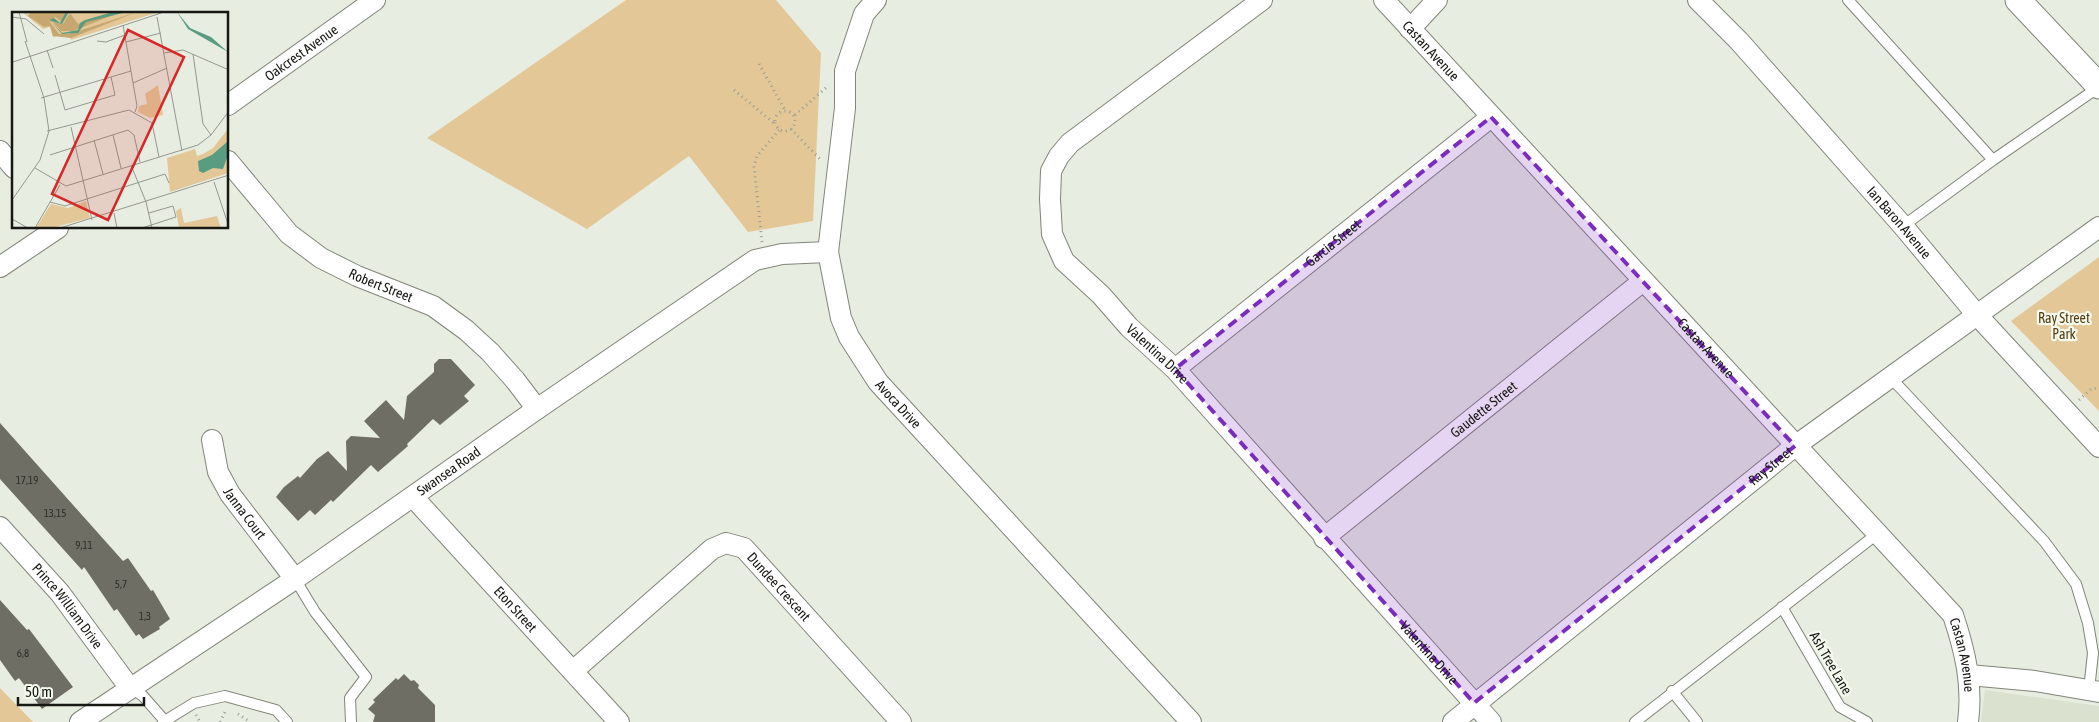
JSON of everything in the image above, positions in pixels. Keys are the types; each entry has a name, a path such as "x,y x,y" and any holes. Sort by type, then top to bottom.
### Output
{"street":[{"name":"Oakcrest Avenue","path":"229,104 375,0"},
{"name":"Avoca Drive","path":"876,0 864,14 845,71 845,108 828,252 841,318 849,337 878,382 1191,722"},
{"name":"Valentina Drive","path":"1262,0 1070,143 1059,156 1051,170 1052,234 1064,261 1101,295 1128,327 1175,369 1324,538 1491,722"},
{"name":"Castan Avenue","path":"1384,0 1953,616 1967,659 1970,685 1968,722"},
{"path":"1410,29 1437,0"},
{"name":"Ian Baron Avenue","path":"1698,0 1739,41 1903,226 1978,315 2099,447"},
{"path":"2018,0 2099,86"},
{"name":"Garcia Street","path":"1175,369 1491,117"},
{"path":"0,151 12,166"},
{"name":"Robert Street","path":"229,162 289,234 322,258 339,267 433,306 466,330 490,352 516,380 537,409"},
{"name":"Ray Street","path":"1453,722 1474,703 1796,446 2099,227"},
{"path":"0,267 57,229"},
{"name":"Swansea Road","path":"80,722 295,579 537,409 755,260 782,254 828,252"},
{"name":"Gaudette Street","path":"1324,538 1643,281"},
{"name":"Janna Court","path":"212,440 218,472 230,494 295,579"},
{"name":"Eton Street","path":"413,496 619,722"},
{"name":"Prince William Drive","path":"0,528 60,593 129,688"},
{"name":"Dundee Crescent","path":"573,671 712,549 726,543 744,548 902,722"},
{"path":"1968,675 2094,691"}],"lane":[{"path":"1848,0 1993,160"},
{"path":"1903,226 2099,86"},
{"path":"1891,378 2044,541 2076,584 2088,623 2093,652 2094,691"},
{"path":"1635,722 1672,691 1877,534"},
{"path":"295,579 315,612 366,677 350,698 351,722"},
{"name":"Ash Tree Lane","path":"1782,606 1840,707 1867,722"},
{"path":"129,688 143,696 163,721 194,703 225,696 276,710 287,722"},
{"path":"1672,691 1697,722"}],"path":[{"path":"759,64 785,110 795,116"},
{"path":"734,90 775,124 779,130 784,132 791,129 794,125 795,116 845,71"},
{"path":"775,124 782,111 785,110"},
{"path":"791,129 837,177"},
{"path":"765,258 754,166 757,156 779,130"},
{"path":"2066,411 2091,389 2099,388"},
{"path":"218,710 237,713 250,722"},
{"path":"220,722 226,710"},
{"path":"200,722 196,714 203,712"}],"highlighted area":[{"path":"1491,117 1795,446 1474,703 1175,369"}],"shaded area":[{"path":"1985,690 2099,706 2099,722 1981,722"}],"green space":[{"path":"626,0 776,0 821,53 813,221 748,232 689,156 587,229 427,138"},
{"name":"Ray Street Park","path":"2099,257 2099,411 2011,321"},
{"path":"0,688 33,722 0,722"}],"building":[{"path":"439,359 451,359 475,385 464,396 469,401 440,425 433,419 407,444 408,446 378,472 371,465 333,502 331,500 315,515 310,510 298,521 276,497 284,487 298,476 300,478 317,459 328,451 347,471 346,441 351,436 380,438 364,421 386,400 404,420 407,396 434,372 434,364"},
{"path":"0,423 123,561 128,558 151,591 153,590 170,619 159,627 160,629 143,639 139,634 136,636 117,609 114,611 84,567 82,570 0,479"},
{"path":"0,600 27,630 29,629 73,687 42,709 19,678 15,681 0,660"},
{"path":"404,674 411,681 414,680 419,685 418,688 435,705 435,722 373,722 375,715 368,709 375,702 373,700 396,678 398,680"}]}
